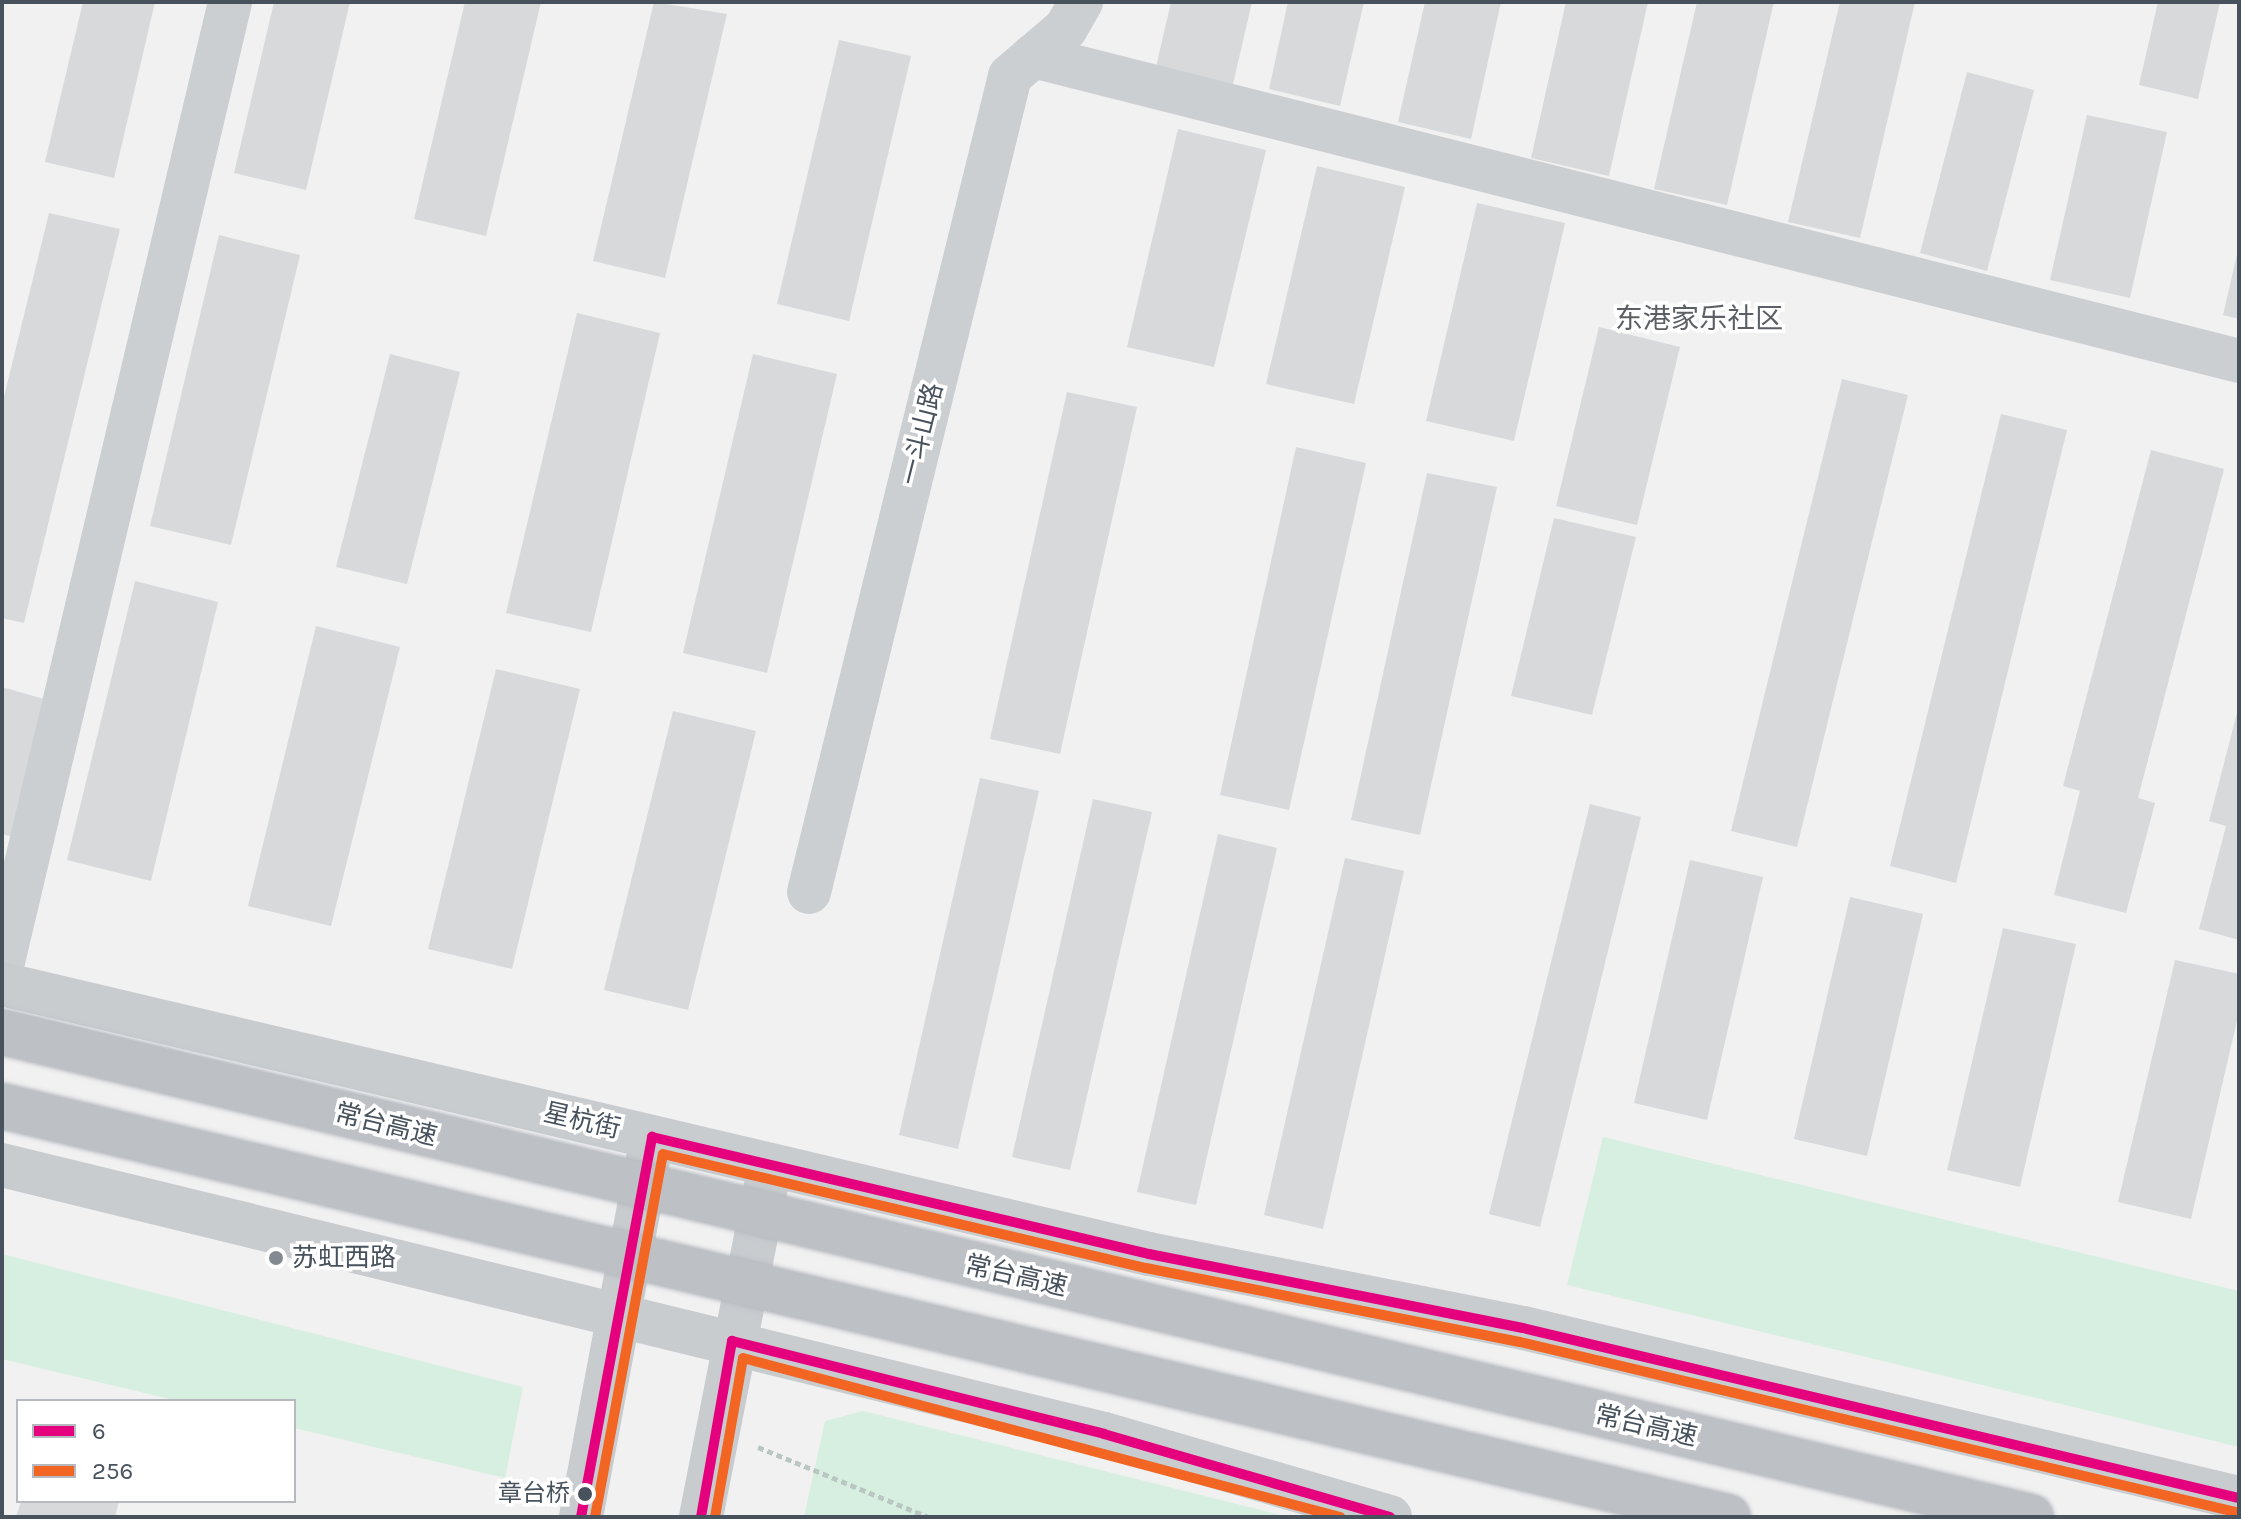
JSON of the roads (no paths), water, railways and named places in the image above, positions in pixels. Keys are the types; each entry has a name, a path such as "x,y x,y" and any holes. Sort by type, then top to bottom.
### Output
{"highway":[{"name":"常台高速","path":"2,1032 2031,1517"},
{"path":"2,1106 1728,1517"}],"main road":[{"name":"星杭街","path":"2,984 1149,1254 1551,1335 2239,1498"},
{"path":"581,1517 615,1311 652,1137"},
{"path":"2,1165 615,1311 1104,1434 1390,1517"},
{"path":"701,1517 732,1341 770,1165"}],"street":[{"path":"2,966 230,2"},
{"name":"一斗山路","path":"809,892 1010,76 1066,28 1081,2"},
{"path":"1033,56 2239,361"}],"place":[{"name":"苏虹西路","path":"276,1258"},
{"name":"章台桥","path":"585,1494"}],"district":[{"name":"东港家乐社区","path":"1699,319"}]}
